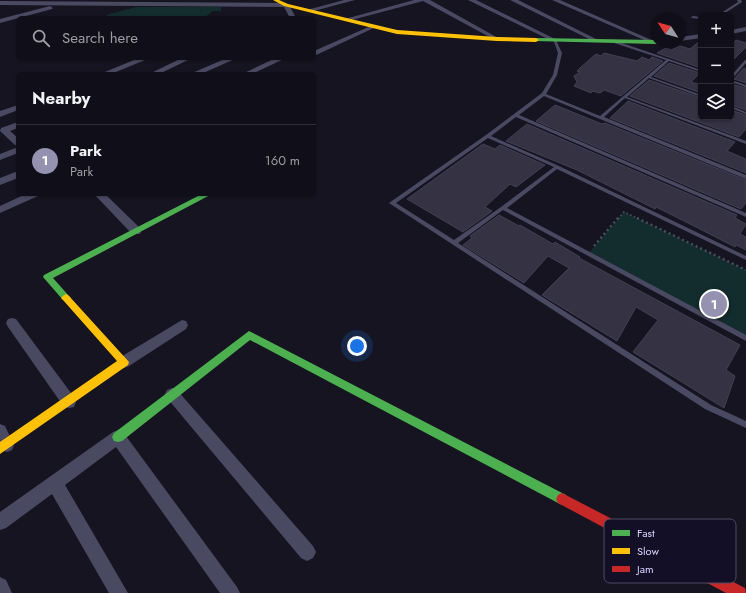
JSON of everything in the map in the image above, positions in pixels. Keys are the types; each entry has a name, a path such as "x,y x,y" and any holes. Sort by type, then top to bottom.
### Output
{"street":[{"path":"18,16 80,0"},
{"path":"137,4 153,0"},
{"path":"310,10 352,0"},
{"path":"348,19 421,0"},
{"path":"425,0 497,39"},
{"path":"471,0 554,40"},
{"path":"513,0 597,41"},
{"path":"555,0 650,40"},
{"path":"0,3 137,4 282,2 397,32 497,39 650,42"},
{"path":"282,2 292,16"},
{"path":"0,21 16,17"},
{"path":"11,18 16,22"},
{"path":"316,53 374,26"},
{"path":"734,31 746,29"},
{"path":"686,37 698,36"},
{"path":"109,72 141,60"},
{"path":"160,72 193,63 217,60"},
{"path":"252,72 278,60"},
{"path":"0,114 16,108"},
{"path":"2,128 16,125"},
{"path":"2,128 16,141"},
{"path":"0,157 16,151"},
{"path":"0,182 16,175"},
{"path":"0,210 30,196"},
{"path":"101,196 136,231"},
{"path":"124,362 47,277 204,196"},
{"path":"12,323 69,402"},
{"path":"0,431 4,447 124,362 182,325"},
{"path":"0,522 118,437 249,335 604,522"},
{"path":"172,394 307,552"},
{"path":"118,437 231,593"},
{"path":"55,483 119,593"},
{"path":"721,583 740,593"},
{"path":"0,586 3,593"}],"lane":[{"path":"725,12 740,2 739,0"},
{"path":"693,17 698,18"},
{"path":"554,40 560,53 555,75 544,94 488,136 392,203 708,407 746,425"},
{"path":"614,41 698,70"},
{"path":"601,117 668,60"},
{"path":"734,75 745,63"},
{"path":"648,77 698,95"},
{"path":"734,82 746,86"},
{"path":"544,94 746,177"},
{"path":"625,97 746,143"},
{"path":"734,108 746,113"},
{"path":"516,115 746,215"},
{"path":"488,136 557,167 746,258"},
{"path":"454,243 557,167"},
{"path":"503,208 746,338"}],"path":[{"path":"592,249 624,212 746,270"}],"green space":[{"path":"136,7 221,7 221,11 213,11 207,16 106,15"},
{"path":"624,212 746,270 746,338 587,255"}],"building":[{"path":"736,40 746,43 746,47 734,59 734,48 734,43"},
{"path":"698,42 698,67 657,53 666,48 671,50 676,48 690,49"},
{"path":"604,53 637,61 642,57 649,60 652,57 663,61 621,96 604,90 600,93 592,91 591,93 574,86 577,82 574,76 580,72 577,71 596,54 601,56"},
{"path":"669,63 698,72 698,75 691,82 698,84 698,92 654,76"},
{"path":"744,68 746,69 746,83 734,79"},
{"path":"649,80 698,97 698,120 734,120 734,111 746,115 746,129 739,137 630,96"},
{"path":"734,85 746,88 746,110 734,106"},
{"path":"628,101 735,142 727,151 746,159 746,173 610,118"},
{"path":"555,105 602,124 605,123 746,180 746,203 741,209 536,121"},
{"path":"527,124 737,215 735,218 746,224 740,234 746,237 746,250 736,245 735,247 656,207 655,209 577,170 506,141"},
{"path":"483,144 495,149 500,145 545,165 516,187 510,184 485,207 492,211 463,232 407,199"},
{"path":"499,215 553,244 555,242 580,257 579,258 740,345 726,370 735,376 724,408 633,352 658,320 636,307 617,341 542,295 569,268 548,256 524,283 463,245 472,238 470,236"}],"traffic: fast":[{"path":"536,40 650,42"},
{"path":"66,298 47,277 204,196"},
{"path":"118,437 249,335 562,499"}],"traffic: slow":[{"path":"275,0 286,5 397,32 497,39 536,40"},
{"path":"0,449 124,362 66,298"}],"traffic: jam":[{"path":"562,499 604,521"},
{"path":"721,583 740,593"}],"place":[{"name":"Park","path":"714,304"}]}
